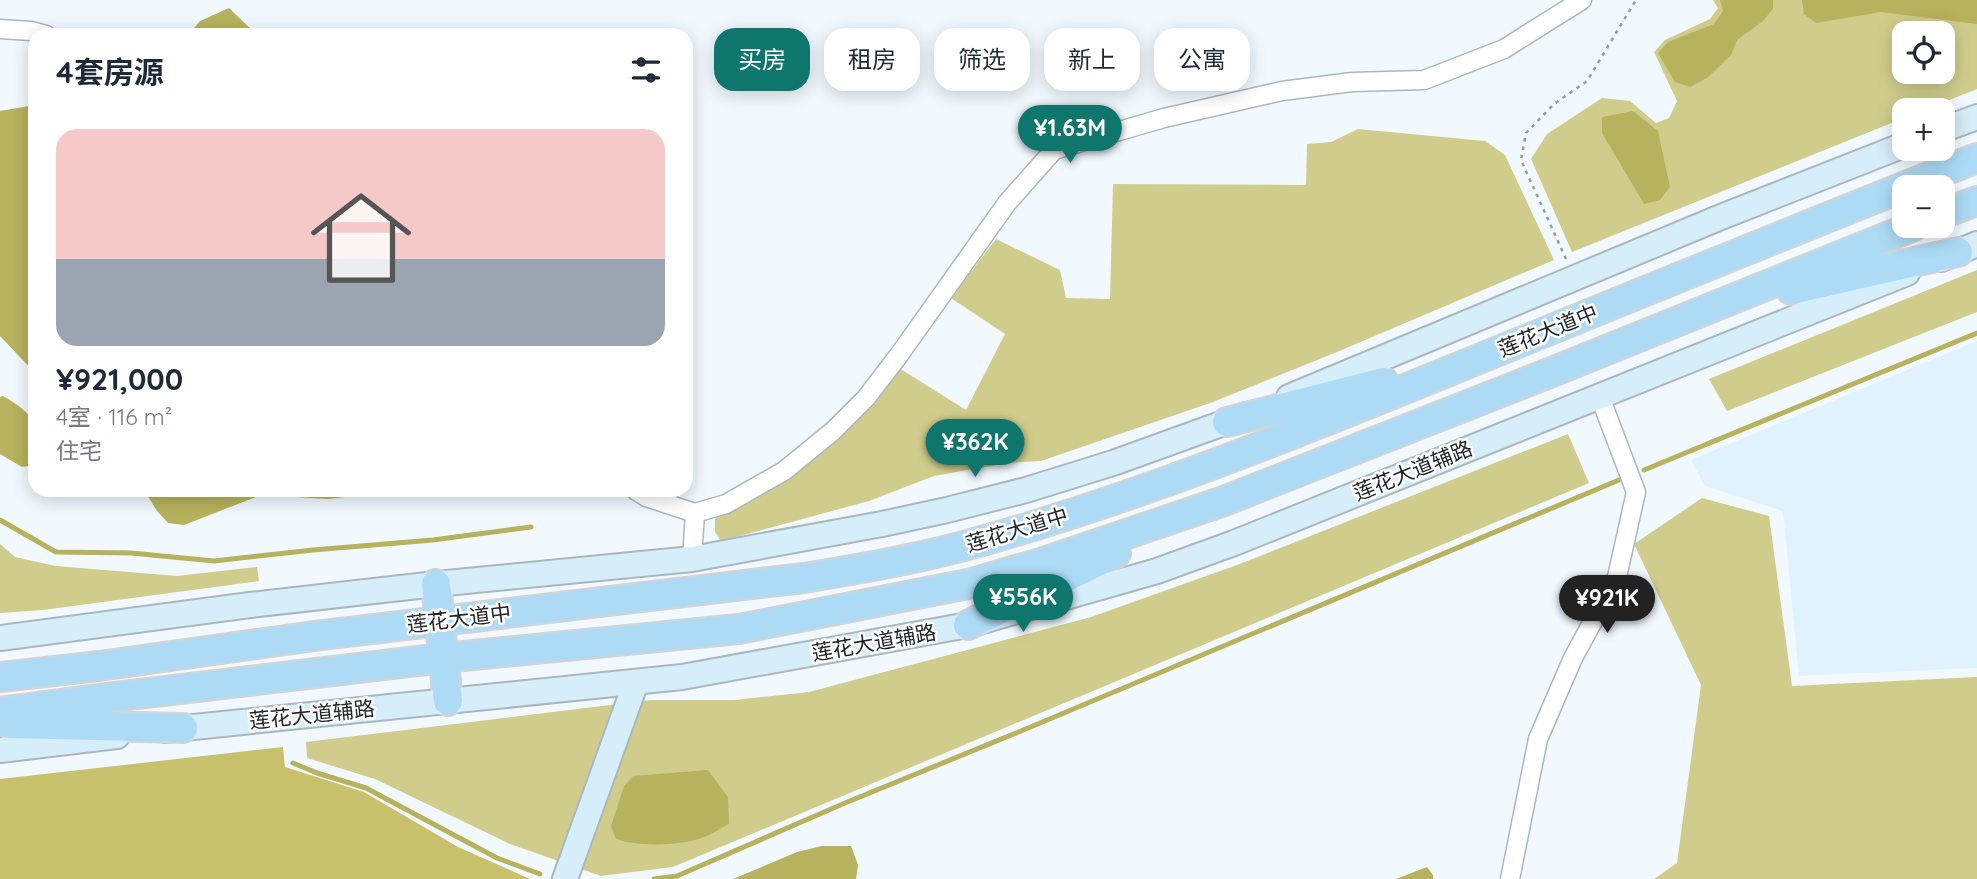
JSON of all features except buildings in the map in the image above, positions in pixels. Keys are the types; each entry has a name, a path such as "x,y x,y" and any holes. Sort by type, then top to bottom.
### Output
{"main road":[{"name":"莲花大道中","path":"0,677 322,635 733,587 879,566 961,547 1038,525 1283,439 1977,158"},
{"path":"1955,209 1977,201"},
{"name":"莲花大道中","path":"0,712 443,658 739,629 968,583 1044,562 1224,501 1892,235"},
{"path":"1706,309 1968,248"},
{"path":"1227,422 1488,355"},
{"path":"968,625 1224,501"},
{"path":"436,584 448,701"},
{"path":"733,587 739,629"},
{"path":"0,665 99,666"},
{"path":"0,724 183,728"}],"street":[{"path":"646,497 695,513 726,504 784,471 833,431 866,398 1007,203 1054,150 1164,118 1282,91 1352,82 1424,80 1504,49 1582,0"},
{"path":"0,29 28,31"},
{"path":"1955,125 1977,117"},
{"path":"0,638 250,605 692,559 895,521 1026,490 1113,463 1227,422 1721,217 1892,150"},
{"name":"莲花大道辅路","path":"0,750 183,728 682,677 968,625 1157,571 1247,538 1968,248"},
{"path":"1510,879 1538,738 1573,659 1617,577 1636,492 1600,397"},
{"path":"692,559 695,513"},
{"path":"565,879 636,682"}],"path":[{"path":"1574,278 1521,160 1526,133 1554,104 1587,81 1636,0"}],"shaded area":[{"path":"1713,0 1977,0 1977,89 1954,98 1892,98 1892,123 1572,252 1531,159 1547,134 1602,98 1630,101 1656,123 1669,118 1677,101 1654,52 1665,40 1710,19 1718,8"},
{"path":"1720,0 1773,0 1773,9 1763,21 1737,40 1731,55 1707,78 1690,87 1675,82 1658,53 1668,42 1714,24 1723,11"},
{"path":"1802,0 1977,0 1977,24 1881,12 1816,23 1804,14"},
{"path":"229,8 250,28 194,28 200,21"},
{"path":"28,106 28,366 0,336 0,111"},
{"path":"1633,111 1658,131 1670,187 1660,200 1644,204 1602,133 1602,117"},
{"path":"1358,129 1485,141 1505,155 1554,260 1213,402 1041,461 1008,463 934,476 869,501 721,541 715,532 715,516 899,368 966,410 1005,334 951,298 996,239 1060,270 1066,298 1110,299 1113,184 1306,185 1307,144 1331,142"},
{"path":"1977,270 1977,312 1727,411 1709,379"},
{"path":"1977,341 1977,668 1799,676 1783,511 1705,486 1691,460"},
{"path":"3,396 28,415 28,466 22,467 0,454 0,397"},
{"path":"1568,434 1589,483 673,867 601,876 510,844 375,779 307,758 306,742 651,700 734,700 809,692 1091,617 1237,565"},
{"path":"148,497 256,497 184,525 168,523"},
{"path":"294,497 345,497 328,499"},
{"path":"1702,498 1769,516 1792,686 1977,677 1977,879 1654,879 1677,863 1701,685 1634,544"},
{"path":"0,544 15,557 56,566 177,576 257,567 259,581 43,610 0,613"},
{"path":"283,747 285,767 364,792 458,847 530,879 0,879 0,779"},
{"path":"708,770 728,797 729,824 707,836 672,844 625,842 616,839 611,826 624,786 633,776"},
{"path":"822,846 851,846 858,865 856,879 733,879 797,852"},
{"path":"1427,867 1433,879 1396,879"}],"waterway":[{"path":"1644,470 1977,333"},
{"path":"654,879 677,876 845,803 1619,480"},
{"path":"0,520 56,552 131,553 214,561 433,540 531,527"},
{"path":"293,763 366,788 497,858 540,874"}]}
